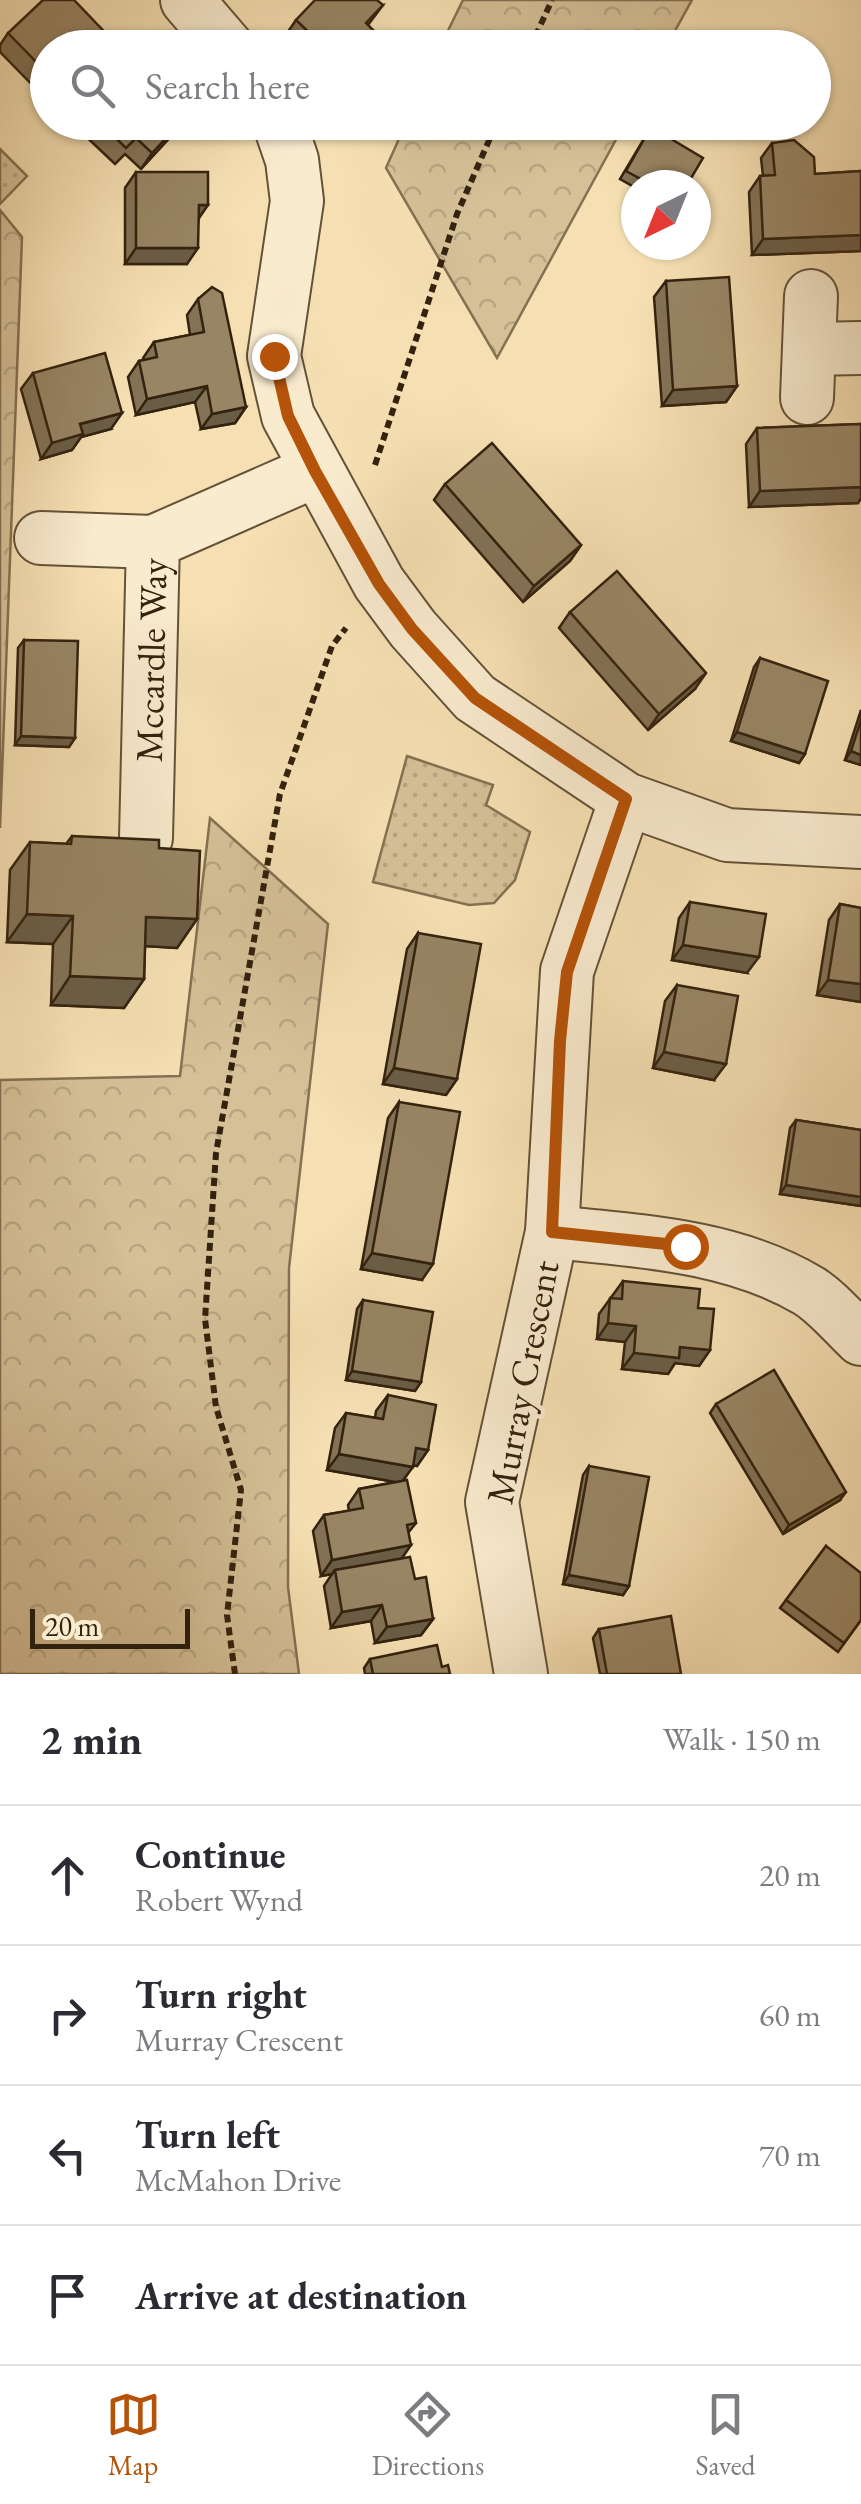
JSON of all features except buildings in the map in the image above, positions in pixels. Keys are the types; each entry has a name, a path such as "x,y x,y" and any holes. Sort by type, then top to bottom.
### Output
{"street":[{"path":"187,0 213,30"},
{"path":"286,140 297,201 274,356 288,416 379,584 412,629 475,698 626,799 727,835 861,842"},
{"path":"810,296 808,374 861,348"},
{"name":"Mccardle Way","path":"146,838 152,542 315,471"},
{"path":"41,538 152,542"},
{"name":"Murray Crescent","path":"521,1674 492,1502 552,1232 560,1041 567,972 626,799"},
{"path":"552,1232 685,1246 760,1268 812,1292 861,1339"}],"path":[{"path":"538,30 552,0"},
{"path":"353,534 457,214 489,140"},
{"path":"234,1674 227,1616 241,1490 216,1407 204,1319 216,1153 280,794 332,646 379,584"}],"green space":[{"path":"463,0 692,0 675,30 448,30"},
{"path":"398,140 616,140 497,358 386,168"},
{"path":"0,149 27,176 0,204"},
{"path":"0,210 22,237 0,828"},
{"path":"407,756 493,785 486,805 530,832 515,880 494,903 469,905 373,882"},
{"path":"210,818 328,924 289,1268 288,1587 299,1674 0,1674 0,1080 180,1076"}],"route":[{"path":"274,356 288,416 315,471 379,584 412,629 475,698 626,799 567,972 560,1041 552,1232 685,1246"}]}
